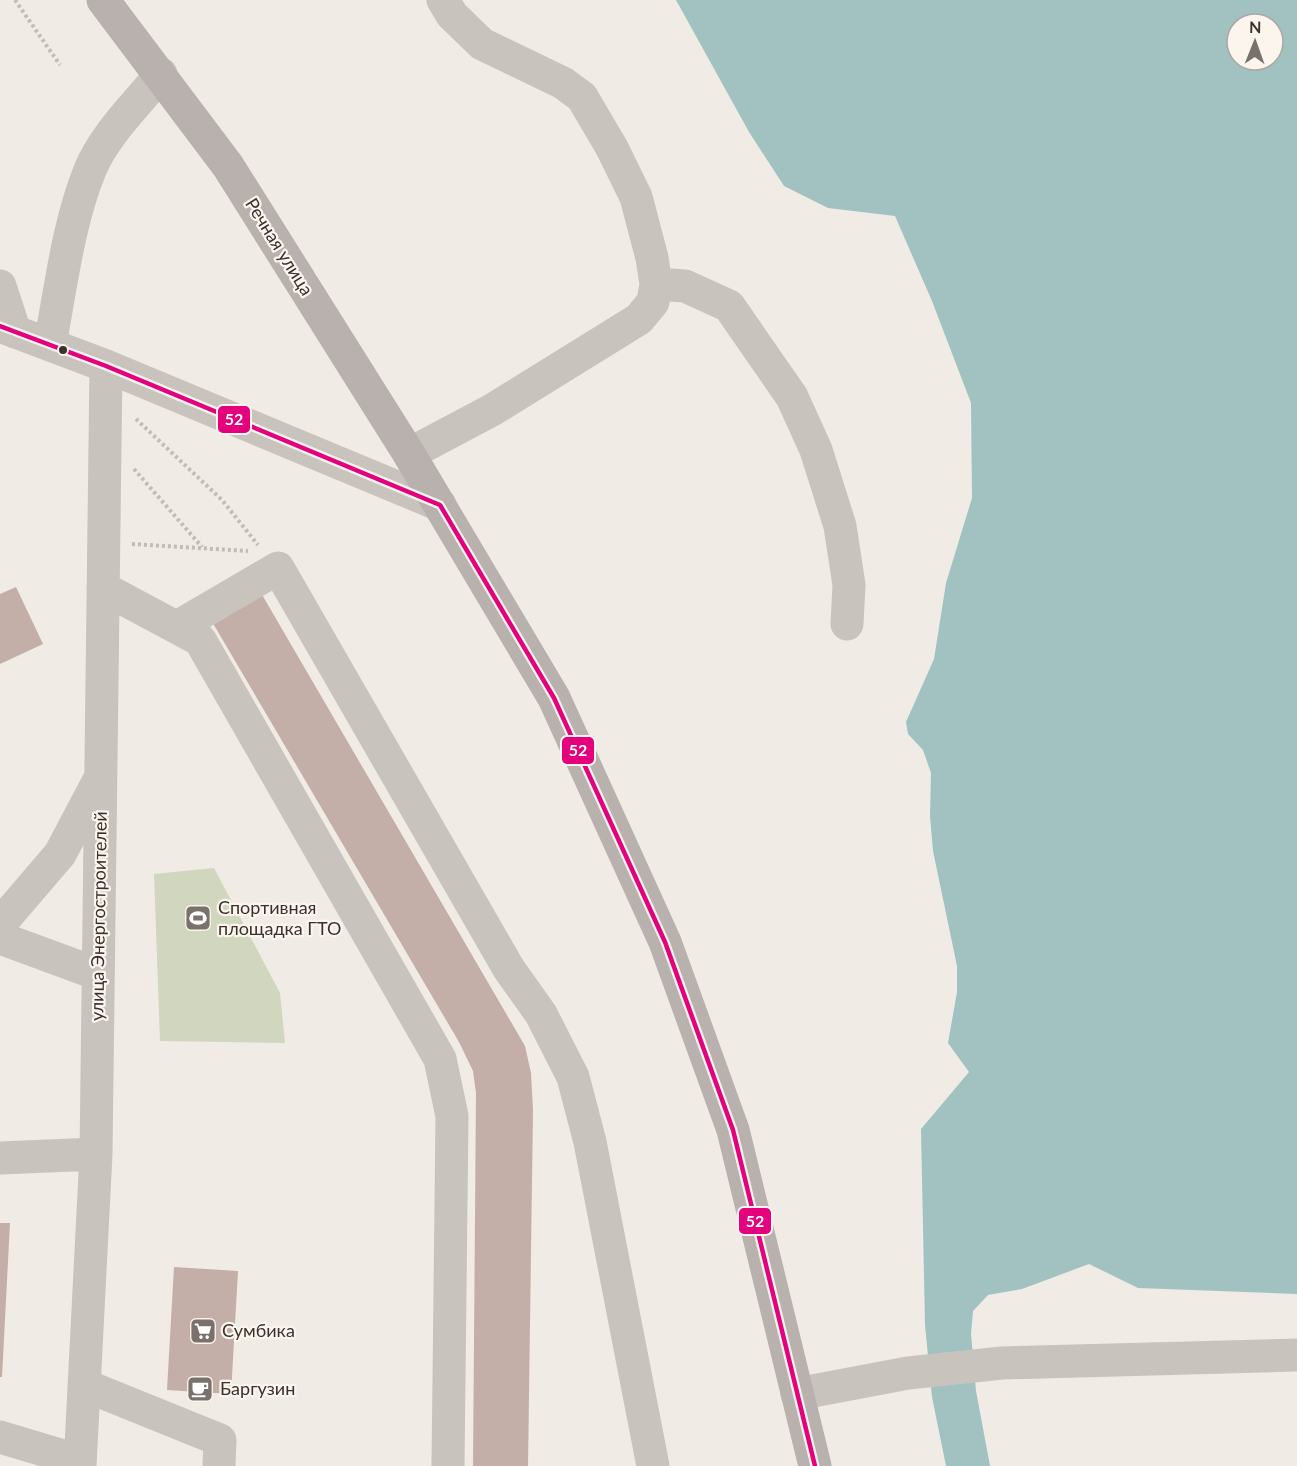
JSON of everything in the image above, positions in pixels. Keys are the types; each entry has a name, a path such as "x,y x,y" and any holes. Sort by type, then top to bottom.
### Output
{"main road":[{"name":"Речная улица","path":"103,0 161,74 228,166 410,454 554,698 665,942 734,1130 815,1466"}],"street":[{"path":"410,454 492,411 639,319 653,302 656,284 636,197 582,97 563,83 482,44 452,15 443,0"},
{"path":"50,344 78,205 91,168 110,136 161,74"},
{"path":"656,284 686,286 729,306 792,397 816,450 840,526 849,585 847,624"},
{"path":"0,286 8,329 50,344 106,379 440,505"},
{"name":"улица Энергостроителей","path":"80,1463 96,1154 106,379"},
{"path":"177,627 278,568 508,969 541,1014 573,1077 590,1142 652,1466"},
{"path":"103,588 200,640 440,1059 452,1116 448,1466"},
{"path":"0,924 60,854 101,778"},
{"path":"0,939 98,974"},
{"path":"0,1158 96,1154"},
{"path":"797,1394 922,1371 1002,1363 1297,1355"},
{"path":"84,1385 220,1440 219,1466"},
{"path":"0,1437 80,1463"}],"path":[{"path":"15,0 60,65"},
{"path":"104,542 263,552 222,500 106,379"},
{"path":"105,436 202,548"}],"green space":[{"name":"Спортивная площадка ГТО","path":"214,868 280,993 285,1043 160,1041 154,874"}],"water":[{"path":"676,0 1297,0 1297,1294 1138,1288 1089,1264 1022,1289 988,1295 973,1311 971,1334 976,1391 990,1466 946,1466 932,1397 925,1325 921,1129 969,1072 948,1043 957,992 957,966 933,851 930,816 931,773 923,750 908,734 906,722 934,659 946,583 972,498 971,403 932,301 895,216 828,208 784,186 749,132"}],"building":[{"path":"16,587 43,644 0,664 0,594"},
{"path":"261,593 525,1046 531,1073 533,1110 528,1466 473,1466 476,1093 473,1071 459,1042 211,620"},
{"path":"0,1223 10,1223 2,1377 0,1377"},
{"name":"Сумбика","path":"174,1267 238,1271 231,1394 167,1390"}],"transit line":[{"name":"52","path":"0,326 106,366 440,505 554,698 665,942 733,1130 815,1466"}],"place":[{"name":"Спортивная площадка ГТО","path":"198,918"},
{"name":"Сумбика","path":"203,1331"},
{"name":"Баргузин","path":"200,1389"}]}
